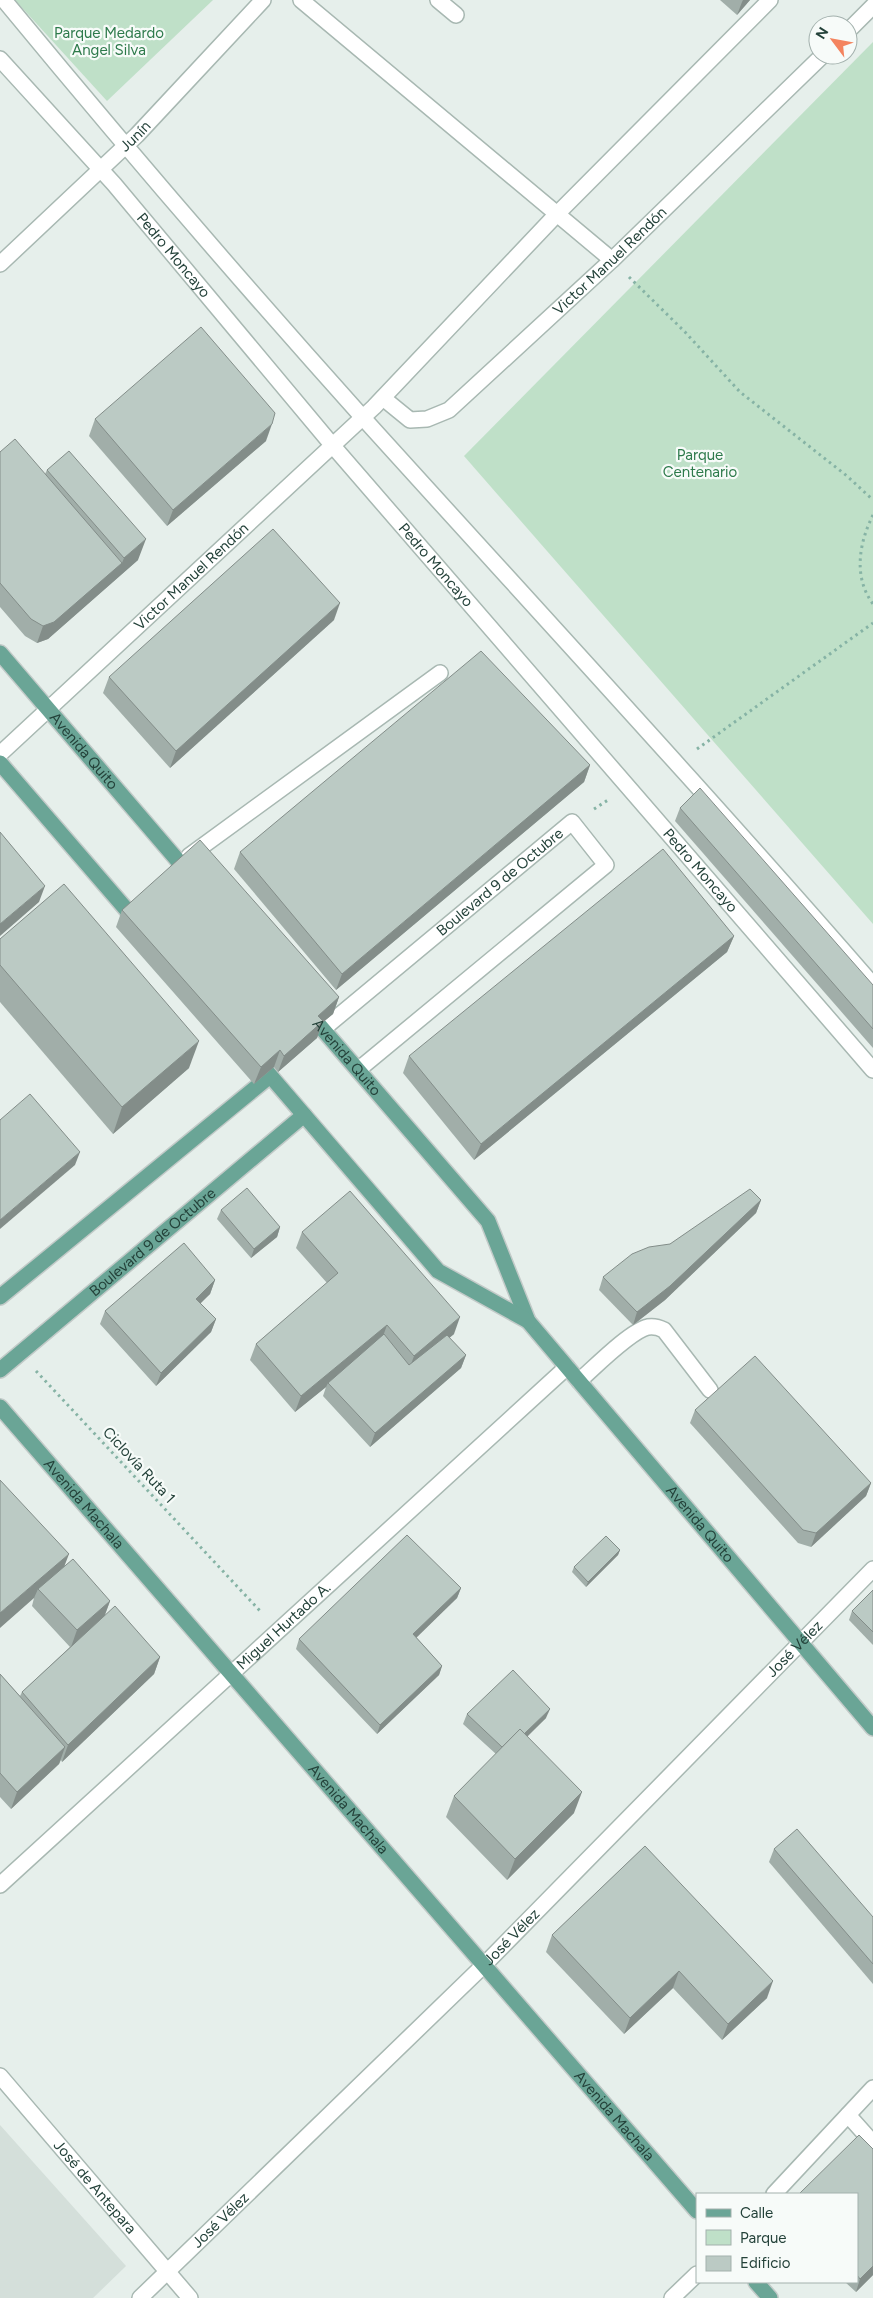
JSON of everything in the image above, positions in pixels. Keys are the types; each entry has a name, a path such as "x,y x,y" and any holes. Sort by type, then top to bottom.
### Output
{"main road":[{"name":"Avenida Quito","path":"0,653 200,886"},
{"path":"0,763 148,934"},
{"name":"Avenida Quito","path":"297,998 488,1222 528,1321 873,1728"},
{"name":"Avenida Quito","path":"244,1046 438,1271 528,1321"},
{"path":"0,1297 270,1076"},
{"name":"Boulevard 9 de Octubre","path":"0,1370 304,1115"},
{"name":"Avenida Machala","path":"0,1407 696,2210"},
{"path":"757,2283 770,2298"}],"street":[{"path":"4,0 124,146 363,418 677,764 873,985"},
{"name":"Junín","path":"0,264 101,170 263,0"},
{"path":"301,0 612,260"},
{"path":"438,0 456,15"},
{"name":"Victor Manuel Rendón","path":"0,754 363,418 556,215 770,0"},
{"path":"858,20 873,6"},
{"name":"Pedro Moncayo","path":"0,59 101,170 333,446 873,1070"},
{"name":"Victor Manuel Rendón","path":"383,398 410,420 427,419 449,410 612,260 813,65"},
{"path":"180,864 199,848 440,673"},
{"name":"Boulevard 9 de Octubre","path":"323,1028 572,822 606,865 358,1070"},
{"path":"579,1381 627,1340 646,1328 655,1326 664,1330 710,1390"},
{"name":"Miguel Hurtado A.","path":"0,1885 567,1367"},
{"name":"José Vélez","path":"140,2298 484,1966 800,1642 873,1570"},
{"name":"José de Antepara","path":"0,2076 190,2298"},
{"path":"775,2193 873,2088"},
{"path":"848,2115 873,2143"},
{"path":"672,2298 696,2275"}],"path":[{"path":"612,260 685,332 740,392 847,476 873,500"},
{"path":"873,515 866,528 860,551 861,575 868,598 873,604"},
{"path":"677,764 873,623"},
{"path":"572,822 628,788"},
{"name":"Ciclovía Ruta 1","path":"20,1354 262,1614"}],"shaded area":[{"path":"0,2125 126,2266 93,2298 0,2298"}],"green space":[{"name":"Parque Medardo Angel Silva","path":"15,0 213,0 107,101"},
{"name":"Parque Centenario","path":"873,42 873,924 464,456 850,65 858,65 858,57"}],"building":[{"path":"201,327 275,413 272,424 173,510 95,419"},
{"path":"15,439 122,563 54,622 43,626 31,619 0,583 0,452"},
{"path":"69,451 146,539 124,558 47,470"},
{"path":"273,529 340,603 176,751 109,677"},
{"path":"481,651 590,765 342,974 240,852"},
{"path":"700,788 873,985 873,1029 680,808"},
{"path":"0,832 45,886 0,924"},
{"path":"200,840 339,997 318,1016 323,1021 284,1056 280,1050 261,1067 122,910"},
{"path":"663,849 734,936 481,1144 409,1056"},
{"path":"64,884 199,1041 122,1107 0,965 0,939"},
{"path":"30,1094 80,1152 0,1220 0,1120"},
{"path":"247,1188 280,1227 254,1249 221,1210"},
{"path":"750,1189 761,1200 670,1286 637,1312 603,1277 632,1254 649,1247 670,1244"},
{"path":"350,1191 460,1317 414,1356 387,1325 301,1396 256,1344 338,1273 302,1232"},
{"path":"184,1243 215,1280 196,1299 216,1319 161,1373 105,1311"},
{"path":"384,1334 409,1365 447,1335 466,1355 375,1433 328,1383"},
{"path":"755,1356 871,1483 816,1533 803,1530 695,1410"},
{"path":"0,1480 69,1554 0,1613"},
{"path":"407,1535 461,1588 413,1634 442,1666 380,1725 299,1639"},
{"path":"606,1536 620,1550 588,1582 574,1567"},
{"path":"73,1559 110,1601 77,1630 38,1589"},
{"path":"873,1590 873,1632 852,1611"},
{"path":"115,1606 160,1657 68,1745 22,1692"},
{"path":"513,1670 550,1709 524,1734 520,1729 502,1747 467,1714"},
{"path":"0,1674 65,1747 17,1792 0,1773"},
{"path":"520,1729 582,1792 515,1859 454,1796"},
{"path":"797,1829 873,1917 873,1964 774,1849"},
{"path":"645,1846 773,1981 728,2024 679,1971 630,2018 552,1935"},
{"path":"859,2135 873,2149 873,2266 860,2279 858,2276 858,2193 800,2193"}]}
